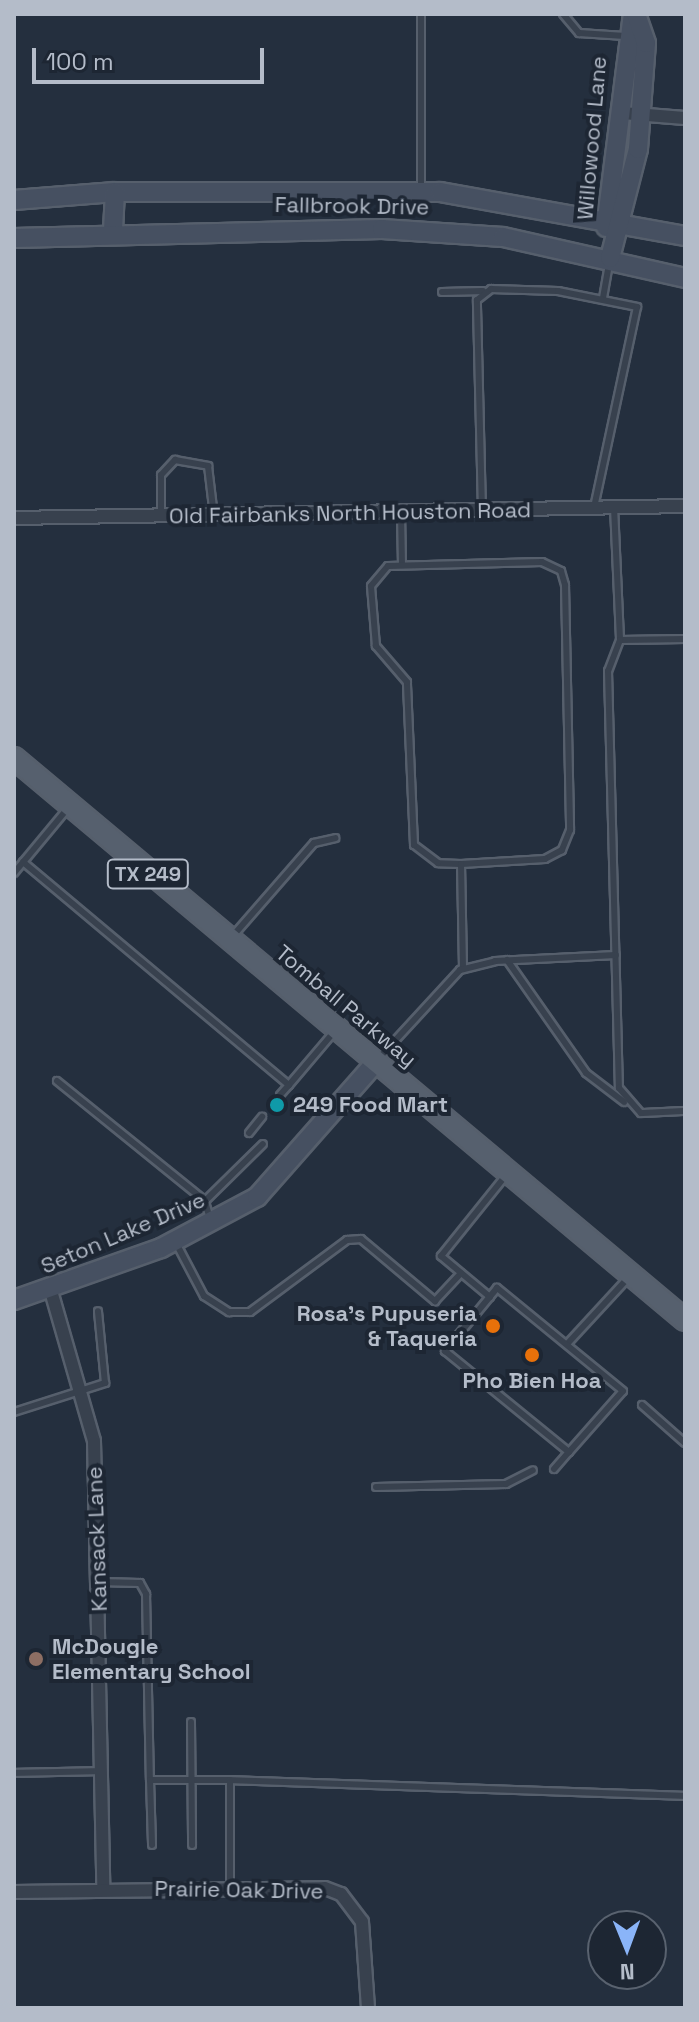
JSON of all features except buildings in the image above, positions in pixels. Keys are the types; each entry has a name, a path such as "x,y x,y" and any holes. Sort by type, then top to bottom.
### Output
{"main road":[{"name":"Willowood Lane","path":"610,258 605,218 622,113 625,36 634,14"},
{"name":"Willowood Lane","path":"610,258 625,223 641,114 646,43 634,14"},
{"name":"Fallbrook Drive","path":"14,200 115,192 421,191 605,218 685,236"},
{"path":"113,230 115,192"},
{"name":"Fallbrook Drive","path":"14,238 113,230 345,226 503,237 610,258 685,278"},
{"name":"Tomball Parkway","path":"14,758 685,1320"},
{"name":"Seton Lake Drive","path":"14,1300 51,1291 212,1224 290,1166 377,1061"}],"street":[{"path":"622,113 685,118"},
{"name":"Old Fairbanks North Houston Road","path":"14,518 685,506"},
{"name":"Kansack Lane","path":"51,1291 83,1390 94,1441 103,1889"},
{"name":"Prairie Oak Drive","path":"14,1892 306,1886 341,1894 362,1922 368,2008"}],"lane":[{"path":"421,14 421,191"},
{"path":"563,14 579,33 625,36"},
{"path":"603,298 610,258"},
{"path":"482,511 477,300 483,291"},
{"path":"442,292 483,291 603,298 633,304 638,312 593,508"},
{"path":"161,516 161,475 175,460 208,466 214,516"},
{"path":"614,507 620,640 608,671 616,955 624,1102"},
{"path":"401,513 402,565"},
{"path":"542,562 561,571 565,585 570,830 562,850 545,859 461,864 425,857 410,832 407,682 372,635 377,572 402,565 542,562"},
{"path":"620,640 685,639"},
{"path":"14,873 70,806"},
{"path":"229,940 314,843 335,838"},
{"path":"23,862 289,1085"},
{"path":"461,864 463,969"},
{"path":"377,1061 463,969 507,960 616,955"},
{"path":"507,960 586,1073 641,1113 685,1111"},
{"path":"280,1095 337,1029"},
{"path":"57,1081 205,1201 212,1224"},
{"path":"249,1133 262,1117"},
{"path":"205,1201 263,1144"},
{"path":"490,1297 441,1256 507,1174"},
{"path":"175,1241 204,1296 229,1312 250,1312 347,1240 361,1239 435,1301 461,1273"},
{"path":"568,1343 630,1276"},
{"path":"554,1469 623,1391 497,1288 445,1351 569,1452"},
{"path":"14,1412 105,1383 109,1371 98,1311"},
{"path":"642,1405 685,1443"},
{"path":"376,1487 506,1484 533,1470"},
{"path":"99,1582 140,1583 146,1594 152,1845"},
{"path":"191,1722 192,1845"},
{"path":"14,1773 101,1771"},
{"path":"150,1780 685,1796"},
{"path":"230,1780 230,1887"}],"place":[{"name":"249 Food Mart","path":"277,1105"},
{"name":"Rosa's Pupuseria & Taqueria","path":"493,1326"},
{"name":"Pho Bien Hoa","path":"532,1355"},
{"name":"McDougle Elementary School","path":"36,1659"}]}
